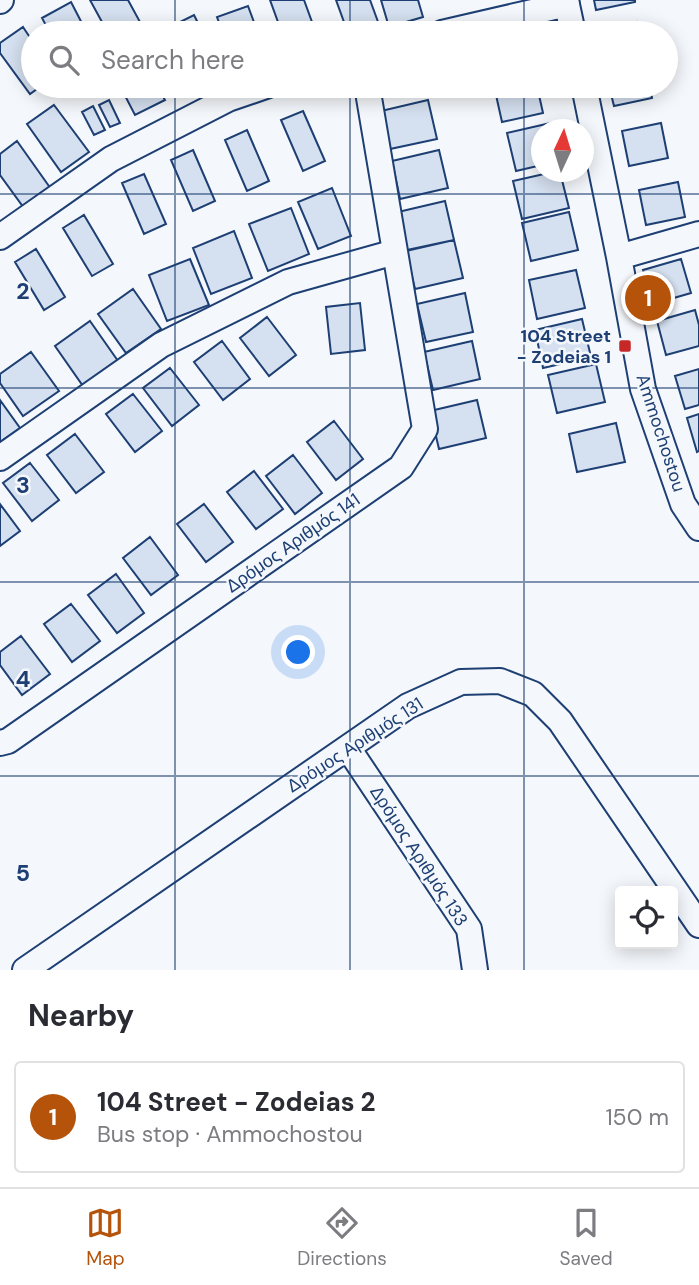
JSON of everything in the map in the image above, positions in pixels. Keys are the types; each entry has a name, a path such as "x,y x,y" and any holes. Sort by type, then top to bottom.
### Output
{"street":[{"path":"490,21 567,2 571,21"},
{"path":"0,237 111,159 231,98"},
{"name":"Δρόμος Αριθμός 141","path":"0,743 8,741 401,467 425,429 369,98"},
{"name":"Ammochostou","path":"586,98 643,388 683,503 699,528"},
{"path":"619,257 699,234"},
{"path":"0,458 162,345 288,282 395,252"},
{"name":"Δρόμος Αριθμός 131","path":"25,970 408,706 461,682 500,681 533,694 560,721 699,925"},
{"name":"Δρόμος Αριθμός 133","path":"348,748 468,929 475,970"}],"building":[{"path":"90,0 128,0 139,21 101,21"},
{"path":"270,0 304,0 312,21 278,21"},
{"path":"336,0 370,0 378,21 344,21"},
{"path":"381,0 418,0 423,17 409,21 387,21"},
{"path":"594,0 635,0 635,2 596,10"},
{"path":"71,2 81,21 44,21 42,18"},
{"path":"248,6 254,21 218,21 217,17"},
{"path":"194,15 197,21 182,21"},
{"path":"21,28 21,82 0,53 0,43"},
{"path":"126,98 165,100 135,115"},
{"path":"497,98 540,98 543,113 502,122"},
{"path":"612,98 652,98 614,106"},
{"path":"109,100 120,123 110,127 99,105"},
{"path":"428,100 437,139 390,149 381,111"},
{"path":"54,105 89,152 61,172 27,124"},
{"path":"93,106 105,130 94,135 82,112"},
{"path":"303,111 325,161 303,171 281,120"},
{"path":"661,123 668,158 629,166 622,131"},
{"path":"531,128 531,168 516,171 507,133"},
{"path":"247,130 269,181 247,191 225,140"},
{"path":"17,141 51,189 24,208 0,175 0,154"},
{"path":"193,150 215,201 193,211 171,160"},
{"path":"439,150 448,188 400,199 392,161"},
{"path":"144,174 166,224 144,234 122,183"},
{"path":"531,177 531,182 562,182 569,208 522,219 513,181"},
{"path":"678,182 685,217 646,225 639,190"},
{"path":"332,188 351,236 318,249 298,202"},
{"path":"445,201 454,240 407,250 398,212"},
{"path":"291,208 309,254 268,271 249,224"},
{"path":"569,212 578,250 531,261 522,223"},
{"path":"84,215 113,264 92,276 63,228"},
{"path":"234,231 252,278 211,294 193,248"},
{"path":"454,240 463,278 415,289 406,251"},
{"path":"36,249 65,297 44,310 15,262"},
{"path":"190,259 209,305 167,321 149,275"},
{"path":"681,259 691,293 653,304 643,270"},
{"path":"576,270 585,308 537,319 529,280"},
{"path":"133,289 161,329 126,353 98,314"},
{"path":"465,293 473,332 426,342 417,304"},
{"path":"360,303 365,350 331,354 326,307"},
{"path":"695,310 699,325 699,346 666,355 657,321"},
{"path":"267,317 296,355 269,376 240,338"},
{"path":"582,319 591,357 543,368 535,330"},
{"path":"90,321 118,361 83,386 55,346"},
{"path":"222,341 250,379 223,400 194,362"},
{"path":"472,341 480,379 433,390 424,352"},
{"path":"31,352 59,391 23,416 0,383 0,374"},
{"path":"596,364 605,402 557,413 548,375"},
{"path":"170,368 199,405 172,426 143,388"},
{"path":"699,369 699,405 685,409 675,376"},
{"path":"133,394 162,431 135,452 106,414"},
{"path":"0,400 20,428 0,442"},
{"path":"477,400 486,438 439,449 430,411"},
{"path":"699,414 699,451 697,452 687,418"},
{"path":"334,421 363,459 336,480 307,442"},
{"path":"616,423 625,462 577,472 569,434"},
{"path":"75,434 104,472 76,493 47,455"},
{"path":"293,455 322,493 295,514 266,476"},
{"path":"30,463 59,500 32,521 3,483"},
{"path":"254,471 283,509 256,529 227,492"},
{"path":"0,504 20,531 0,546"},
{"path":"204,504 233,542 206,562 177,524"},
{"path":"150,537 178,575 151,595 123,558"},
{"path":"116,574 144,613 117,633 88,595"},
{"path":"71,604 100,641 72,662 44,624"},
{"path":"21,636 50,674 22,695 0,665 0,652"}],"place":[{"name":"104 Street - Zodeias 2","path":"648,298"},
{"name":"104 Street - Zodeias 1","path":"625,346"}]}
